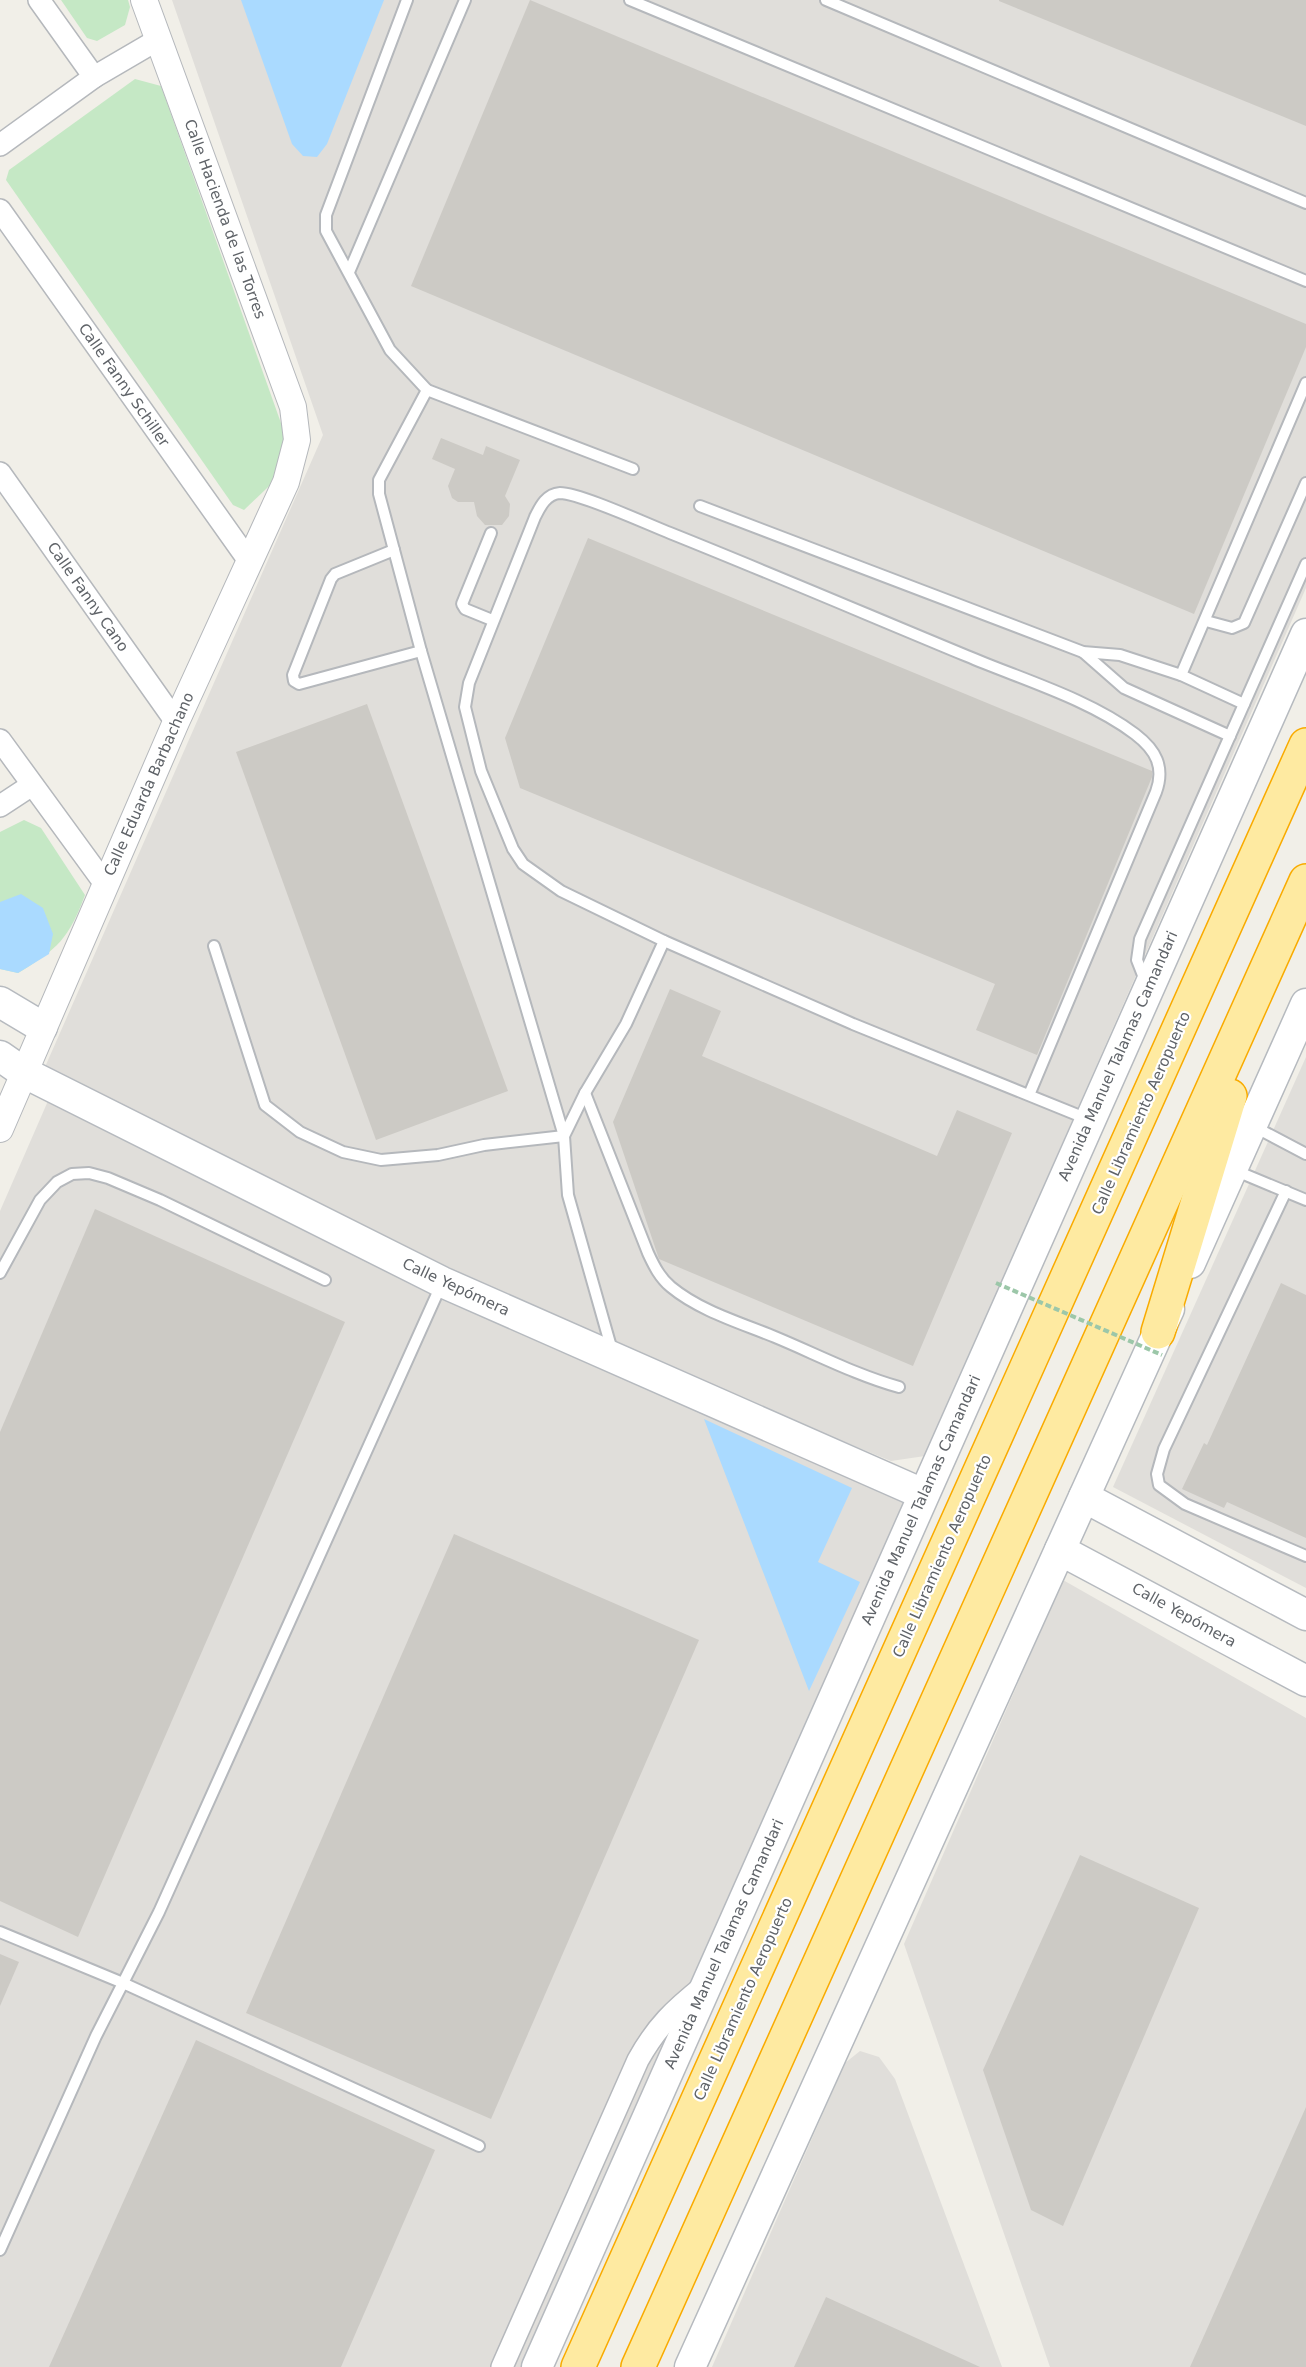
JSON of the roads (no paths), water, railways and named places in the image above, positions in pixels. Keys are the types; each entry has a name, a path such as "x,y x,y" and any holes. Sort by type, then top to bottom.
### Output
{"highway":[{"name":"Calle Libramiento Aeropuerto","path":"578,2367 1306,745"},
{"path":"638,2367 1306,881"},
{"path":"1160,1344 1269,966"}],"main road":[{"name":"Avenida Manuel Talamas Camandari","path":"537,2367 1306,633"},
{"path":"0,1002 42,1027"},
{"path":"690,2367 1084,1497 1160,1344 1306,1004"},
{"name":"Calle Yepómera","path":"12,1064 442,1282 923,1494"},
{"path":"1084,1497 1306,1615"},
{"name":"Calle Yepómera","path":"1060,1550 1306,1681"}],"street":[{"path":"39,0 94,77"},
{"name":"Calle Hacienda de las Torres","path":"144,0 293,407 297,440"},
{"path":"0,146 94,77 159,39"},
{"name":"Calle Fanny Schiller","path":"0,210 249,561"},
{"name":"Calle Eduarda Barbachano","path":"0,1129 12,1064 42,1027 176,722 286,482 297,440"},
{"name":"Calle Fanny Cano","path":"0,473 176,722"},
{"path":"0,740 105,884"},
{"path":"0,806 32,785"},
{"path":"502,2367 652,2034 671,2012 707,1984"}],"lane":[{"path":"407,0 326,215 326,231 390,350 427,390 633,470"},
{"path":"349,272 465,0"},
{"path":"630,0 1306,281"},
{"path":"826,0 1306,203"},
{"path":"1181,675 1306,383"},
{"path":"427,390 379,480 379,494 421,651 564,1136 568,1195 615,1359"},
{"path":"1206,621 1232,628 1244,623 1306,483"},
{"path":"1029,1095 1161,777 1158,759 1137,735 1112,718 1037,685 739,561 561,493 553,495 544,502 535,517 492,620 469,683 465,707 482,771 513,849 523,864 561,891 664,941 854,1024 1090,1120"},
{"path":"700,506 1083,652 1120,655 1181,675 1244,704"},
{"path":"491,533 462,604 465,609 492,620"},
{"path":"394,550 335,574 293,675 294,681 299,684 421,651"},
{"path":"1148,989 1137,960 1140,939 1306,564"},
{"path":"1083,652 1124,688 1230,736"},
{"path":"564,1136 585,1094 626,1024 664,941"},
{"path":"214,946 265,1105 300,1132 343,1152 381,1160 438,1155 484,1145 564,1136"},
{"path":"585,1094 648,1253 659,1274 671,1287 693,1301 734,1320 860,1374 899,1387"},
{"path":"1253,1126 1306,1154"},
{"path":"1233,1170 1306,1200"},
{"path":"0,1273 40,1200 57,1182 72,1174 88,1173 108,1178 160,1200 325,1280"},
{"path":"1286,1191 1168,1440 1157,1474 1159,1485 1185,1504 1306,1556"},
{"path":"0,2250 96,2037 159,1912 442,1282"},
{"path":"0,1932 123,1983 479,2146"}],"water":[{"path":"241,0 384,0 327,144 317,157 303,156 292,144"},
{"path":"21,894 43,908 53,934 49,954 18,973 0,969 0,902"},
{"path":"704,1419 852,1488 818,1562 860,1582 809,1691"}]}
